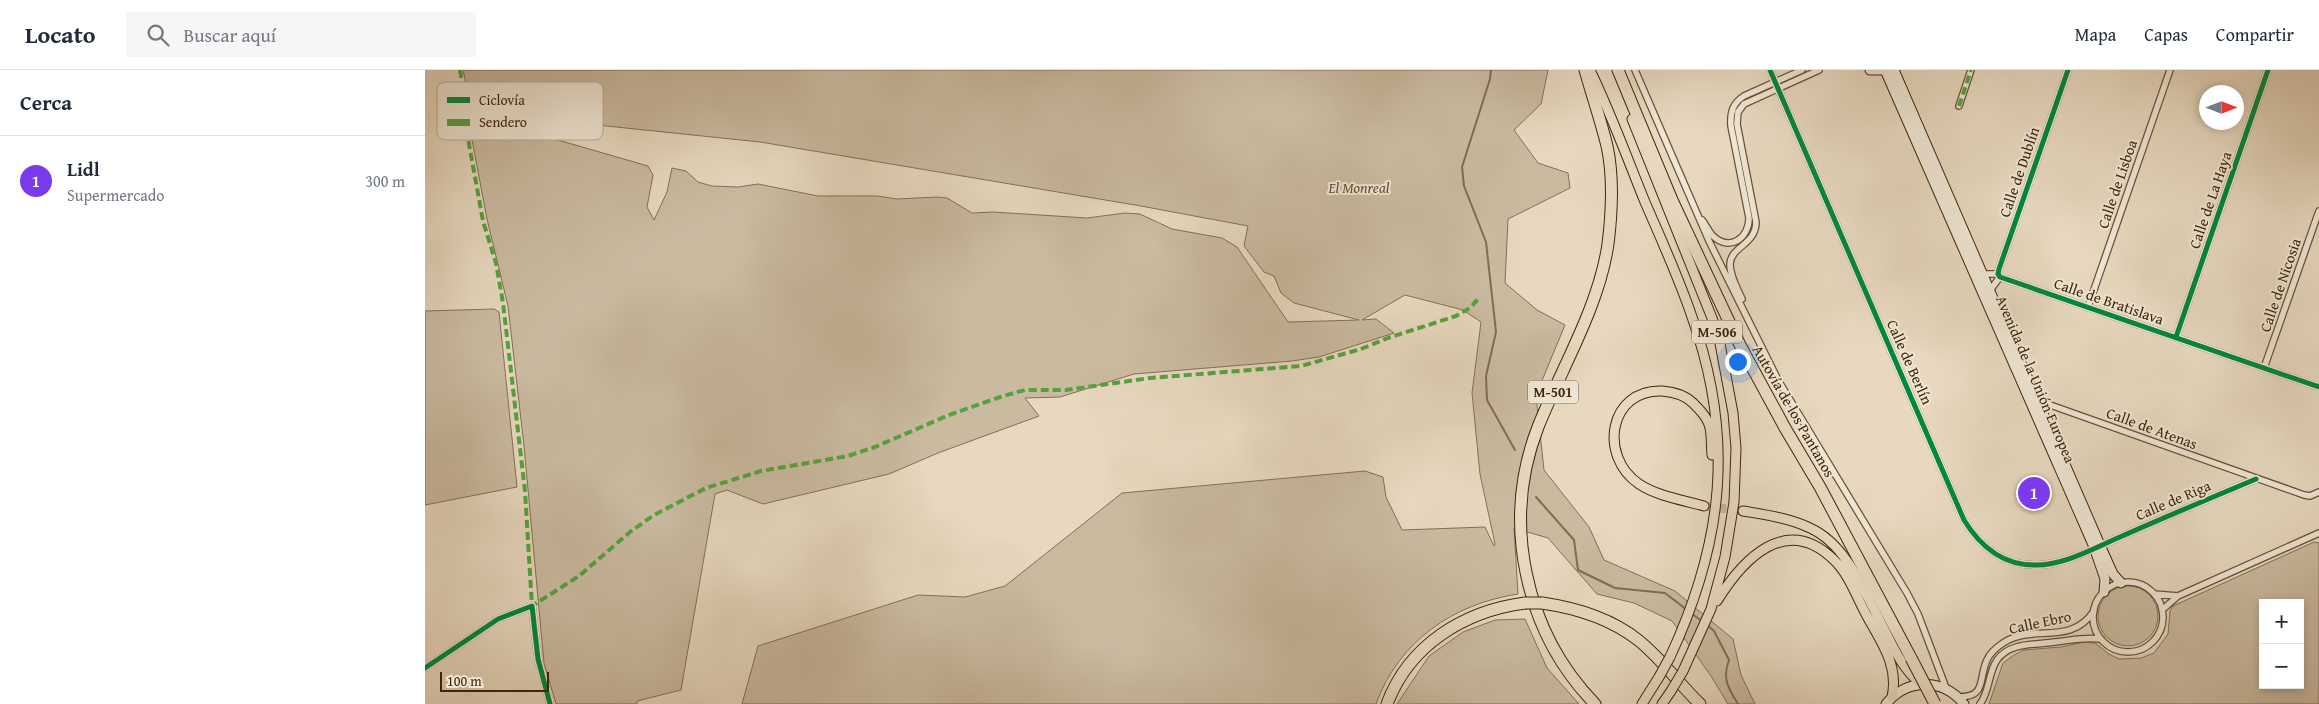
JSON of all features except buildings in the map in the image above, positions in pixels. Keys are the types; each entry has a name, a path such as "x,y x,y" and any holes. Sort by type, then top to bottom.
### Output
{"highway":[{"name":"M-501","path":"1585,70 1607,146 1611,208 1607,245 1603,268 1588,313 1537,430 1527,467 1520,520 1521,542 1528,584 1538,615 1558,656 1595,704"},
{"name":"Autovía de los Pantanos","path":"1618,70 1672,200 1740,346 1820,487 1935,704"},
{"path":"1387,704 1402,674 1431,641 1451,627 1492,609 1525,603 1542,603 1581,611 1603,619 1624,631 1639,641 1700,704"}],"main road":[{"name":"M-506","path":"1590,70 1692,315 1708,370 1716,417 1719,482 1712,539 1687,621 1670,658 1642,704"},
{"name":"M-506","path":"1613,70 1718,333 1733,413 1736,448 1734,502 1725,557 1711,609 1683,671 1662,704"},
{"path":"1704,506 1663,495 1639,484 1626,472 1616,457 1613,437 1616,420 1626,405 1640,395 1654,391 1672,392 1688,398 1702,412 1710,427 1712,463 1719,482"},
{"path":"1743,511 1793,521 1811,528 1832,545 1855,575 1901,662 1921,684"},
{"path":"1711,609 1736,571 1751,556 1767,546 1793,540 1806,542 1820,548 1835,561 1848,580 1890,659 1895,678 1889,700"}],"street":[{"path":"1635,70 1685,190 1778,380 1907,593 1918,614 1946,688 1961,701"},
{"name":"Calle de Berlín","path":"1770,70 1775,86 1971,531 1982,545 1992,553 2021,564 2049,564 2097,546"},
{"path":"1757,338 1730,266 1731,258 1752,238 1756,227 1737,118 1743,104 1802,70"},
{"path":"1685,190 1706,225 1718,240 1731,242 1738,240 1746,233 1749,218 1731,126 1731,112 1741,99 1819,70"},
{"path":"1870,70 1884,70"},
{"name":"Avenida de la Unión Europea","path":"1884,70 2097,546 2113,574 2121,583"},
{"name":"Avenida de la Unión Europea","path":"1894,70 2039,401 2097,546 2105,579 2104,592"},
{"path":"1959,106 1971,70"},
{"name":"Calle de Dublín","path":"1991,289 2001,277 2068,70"},
{"name":"Calle de Lisboa","path":"2088,307 2170,70"},
{"name":"Calle de La Haya","path":"2176,338 2268,70"},
{"name":"Calle de Nicosia","path":"2264,368 2319,211"},
{"name":"Calle de Bratislava","path":"1984,274 2001,277 2319,387"},
{"name":"Calle de Atenas","path":"2039,401 2256,479 2310,496 2319,492"},
{"name":"Calle de Riga","path":"2097,546 2256,479"},
{"path":"2162,610 2178,596 2319,533"},
{"path":"2121,583 2135,583 2145,586 2154,594 2162,610 2163,622 2159,633 2152,642 2132,652 2120,651 2110,646 2101,639 2096,630 2094,611 2097,601 2104,592 2121,583"},
{"path":"2154,594 2178,596"},
{"path":"425,668 498,619 532,606 538,659 550,704"},
{"name":"Calle Ebro","path":"1961,701 1980,689 1986,661 2004,642 2016,637 2073,630 2083,625 2094,611"},
{"name":"Calle Ebro","path":"1981,704 1987,692 1997,660 2011,649 2076,637 2101,639"},
{"path":"1889,700 1901,690 1921,684 1946,688"}],"green space":[{"name":"El Monreal","path":"463,70 1548,70 1541,104 1514,130 1538,163 1568,173 1570,188 1508,219 1505,283 1537,310 1565,325 1536,395 1544,470 1589,527 1604,560 1675,591 1733,639 1741,675 1755,704 1728,704 1711,676 1672,621 1634,603 1597,594 1548,538 1514,528 1518,594 1494,599 1472,607 1431,629 1414,644 1399,662 1386,682 1376,704 742,704 758,646 918,595 965,597 1005,586 1122,493 1365,471 1383,477 1386,497 1402,530 1485,527 1494,546 1480,474 1472,393 1481,322 1463,310 1405,295 1362,320 1376,319 1394,333 1319,357 1292,361 1134,374 1060,397 1025,398 1039,416 938,453 889,474 763,504 727,490 715,494 681,690 637,701 637,704 556,704 544,663 524,446 508,306 487,219 472,140 558,140 648,166 653,175 647,207 654,220 667,192 672,168 686,171 698,182 712,186 738,187 758,184 818,196 877,196 897,199 938,197 947,198 972,213 993,212 1087,218 1125,213 1140,214 1172,229 1222,238 1237,247 1288,322 1359,320 1294,303 1281,293 1274,276 1264,272 1244,246 1248,226 1141,206 760,142 603,126 603,82 466,82"},
{"path":"494,309 499,312 517,487 425,505 425,311"},
{"path":"2314,542 2319,543 2319,704 1989,704 2003,663 2014,655 2024,650 2061,647 2084,642 2095,643 2119,659 2141,658 2154,653 2168,634 2170,611 2173,606"},
{"path":"2122,586 2134,586 2150,594 2156,604 2158,616 2156,628 2150,638 2134,646 2122,646 2106,638 2098,622 2098,610 2106,594"},
{"path":"1525,619 1547,668 1579,704 1397,704 1429,656 1463,632 1495,620"}],"waterway":[{"path":"1491,70 1490,79 1462,167 1464,186 1486,242 1496,332 1486,376 1487,400 1515,450"},
{"path":"1536,497 1574,540 1578,570 1615,588 1665,593 1687,610"},
{"path":"1691,613 1703,622"},
{"path":"1707,625 1714,631 1729,660 1726,672 1727,683 1738,704"}],"tunnel":[{"path":"1704,506 1743,511"}],"marked path":[{"path":"460,70 462,82"},
{"path":"1959,106 1971,70"},
{"path":"468,140 483,221 496,263 503,303 525,491 532,606 579,576 630,532 654,515 706,488 761,471 848,456 875,447 949,415 1025,390 1066,390 1150,378 1301,366 1361,349 1388,338 1456,316 1470,308 1478,299"}],"cycle path":[{"path":"1770,70 1964,520 1985,546 2002,558 2012,562 2034,565 2056,563 2089,551 2256,479"},
{"path":"2068,70 1999,269 1998,274 2000,277 2319,387"},
{"path":"2176,337 2268,70"},
{"path":"425,668 498,619 532,606 538,659 550,704"}],"place":[{"name":"Lidl","path":"2034,493"}]}
